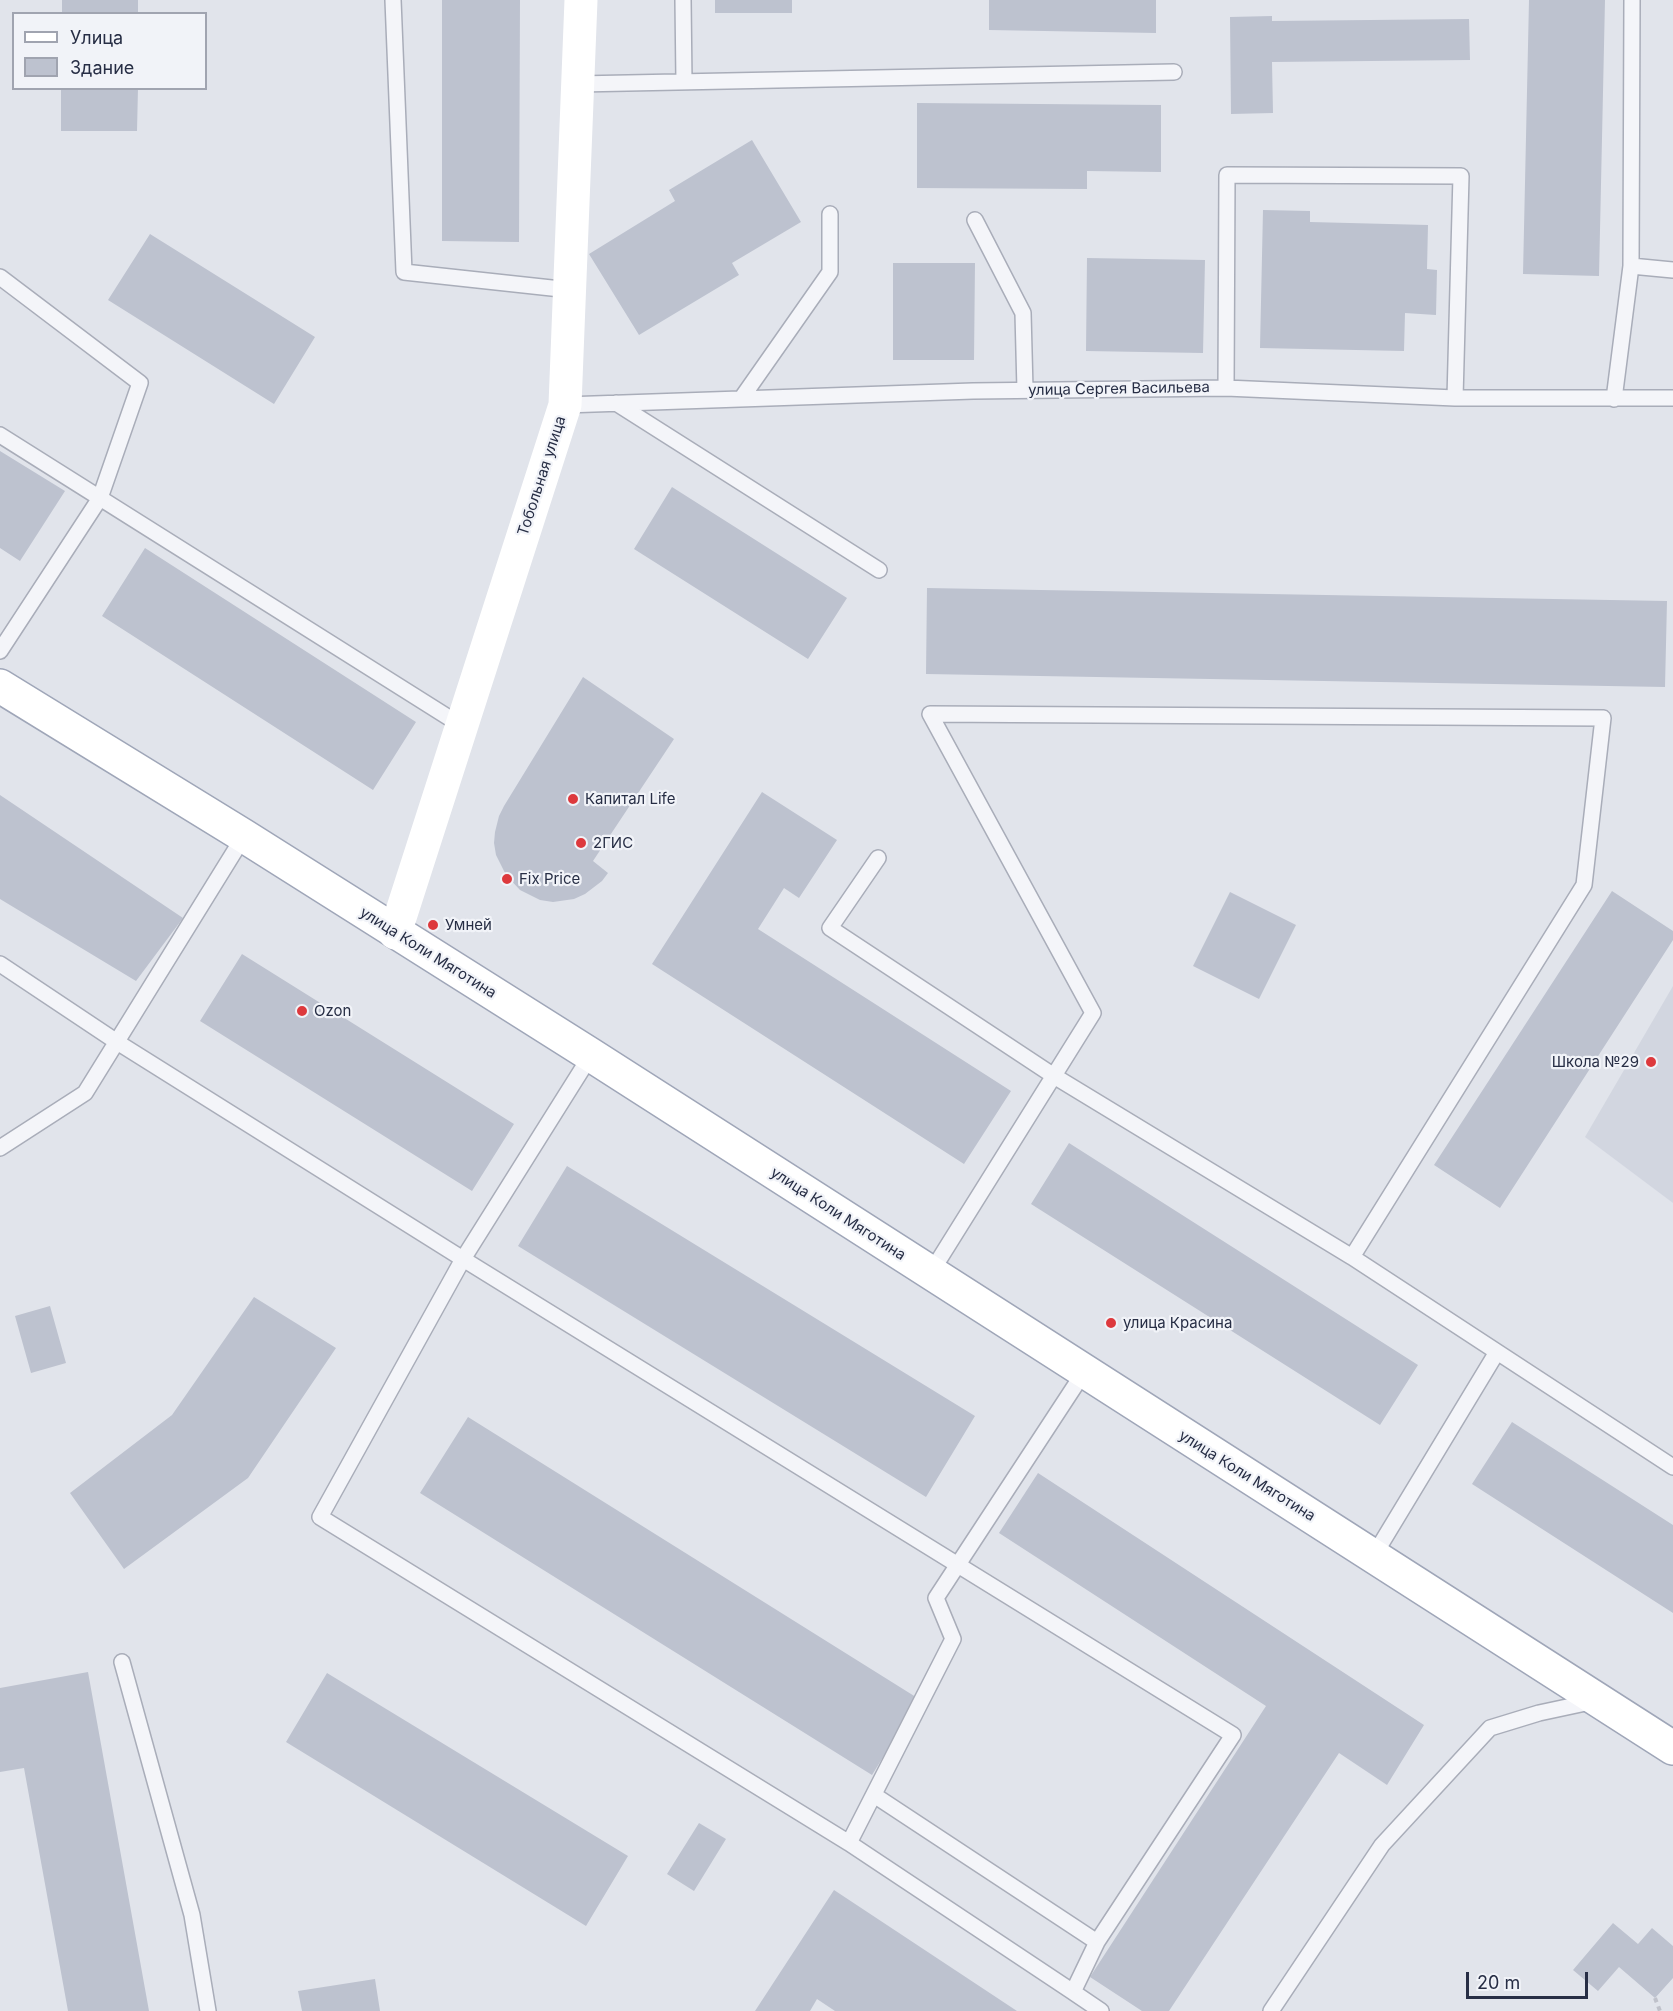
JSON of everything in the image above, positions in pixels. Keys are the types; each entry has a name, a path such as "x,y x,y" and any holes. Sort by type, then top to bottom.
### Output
{"main road":[{"name":"Тобольная улица","path":"394,933 564,405 582,0"},
{"name":"улица Коли Мяготина","path":"0,686 244,836 394,933 591,1055 1673,1748"}],"lane":[{"path":"393,0 404,272 570,290"},
{"path":"683,0 684,82"},
{"path":"1614,399 1631,266 1632,0"},
{"path":"578,84 1174,72"},
{"path":"1226,388 1227,175 1461,176 1455,398"},
{"path":"741,399 830,272 830,214"},
{"path":"975,220 1023,313 1025,390"},
{"path":"1631,266 1673,270"},
{"path":"0,277 140,384 100,498 0,651"},
{"name":"улица Сергея Васильева","path":"564,405 1025,390 1226,388 1455,398 1673,398"},
{"path":"616,403 879,570"},
{"path":"0,435 462,726"},
{"path":"930,1274 1093,1013 930,714 1603,718 1584,885 1353,1257"},
{"path":"0,1148 86,1094 244,836"},
{"path":"878,858 830,928 1054,1077 1353,1257 1673,1467"},
{"path":"0,964 117,1042 463,1259 1233,1735 1097,1942 1072,1992"},
{"path":"591,1055 463,1259 320,1517 849,1843 1101,2011"},
{"path":"1373,1557 1497,1352"},
{"path":"849,1843 953,1639 936,1598 1084,1372"},
{"path":"122,1662 192,1915 208,2011"},
{"path":"1271,2011 1382,1845 1491,1728 1539,1713 1598,1700"},
{"path":"874,1795 1097,1942"}],"path":[{"path":"1655,1998 1660,2011"}],"shaded area":[{"name":"Школа №29","path":"1673,986 1673,1203 1585,1137"}],"building":[{"path":"62,0 138,0 138,12 62,12"},
{"path":"442,0 520,0 519,242 442,241"},
{"path":"715,0 792,0 792,13 715,13"},
{"path":"989,0 1156,0 1156,33 989,30"},
{"path":"1529,0 1605,0 1599,276 1523,274"},
{"path":"1272,16 1272,21 1469,19 1470,60 1272,62 1273,113 1231,114 1230,17"},
{"path":"61,90 138,90 137,131 61,131"},
{"path":"917,103 1161,105 1161,172 1087,171 1087,189 917,188"},
{"path":"752,140 801,222 732,263 739,275 639,335 589,254 675,201 669,190"},
{"path":"1263,210 1310,211 1310,222 1428,225 1427,269 1437,270 1436,315 1405,313 1404,351 1260,348"},
{"path":"150,234 315,337 274,404 108,300"},
{"path":"1087,258 1205,260 1203,353 1086,351"},
{"path":"893,263 975,263 974,360 893,360"},
{"path":"0,451 65,491 20,561 0,548"},
{"path":"672,487 847,598 808,659 634,549"},
{"path":"145,548 416,722 373,790 102,616"},
{"path":"927,588 1667,601 1665,687 926,674"},
{"path":"583,677 674,739 593,861 608,873 602,881 574,899 553,902 540,900 520,890 506,875 496,855 495,832 504,806"},
{"path":"762,792 837,840 799,898 784,888 758,929 1011,1091 964,1164 652,964"},
{"path":"0,795 183,918 136,981 0,899"},
{"path":"1612,891 1673,931 1673,940 1500,1208 1434,1165"},
{"path":"1230,892 1296,925 1259,999 1193,966"},
{"path":"242,954 514,1124 472,1191 200,1021"},
{"path":"1069,1143 1418,1365 1380,1425 1031,1204"},
{"path":"567,1166 975,1416 926,1497 518,1246"},
{"path":"254,1297 336,1348 248,1478 124,1569 70,1493 172,1415"},
{"path":"50,1306 66,1363 31,1373 15,1316"},
{"path":"468,1417 919,1699 872,1775 420,1493"},
{"path":"1512,1422 1673,1525 1673,1613 1472,1484"},
{"path":"1038,1473 1424,1725 1387,1785 1339,1753 1169,2011 1142,2011 1090,1977 1266,1706 999,1533"},
{"path":"88,1672 149,2011 68,2011 24,1768 0,1772 0,1688"},
{"path":"327,1673 628,1856 586,1926 286,1742"},
{"path":"699,1823 726,1839 694,1891 667,1874"},
{"path":"834,1890 1017,2011 835,2011 817,1999 810,2011 755,2011"},
{"path":"1613,1923 1638,1944 1652,1928 1673,1946 1673,1978 1655,1998 1619,1967 1598,1991 1573,1970"},
{"path":"375,1979 380,2011 302,2011 298,1991"}],"place":[{"name":"Капитал Life","path":"573,799"},
{"name":"2ГИС","path":"581,843"},
{"name":"Fix Price","path":"507,879"},
{"name":"Умней","path":"433,925"},
{"name":"Ozon","path":"302,1011"},
{"name":"Школа №29","path":"1651,1062"},
{"name":"улица Красина","path":"1111,1323"}]}
